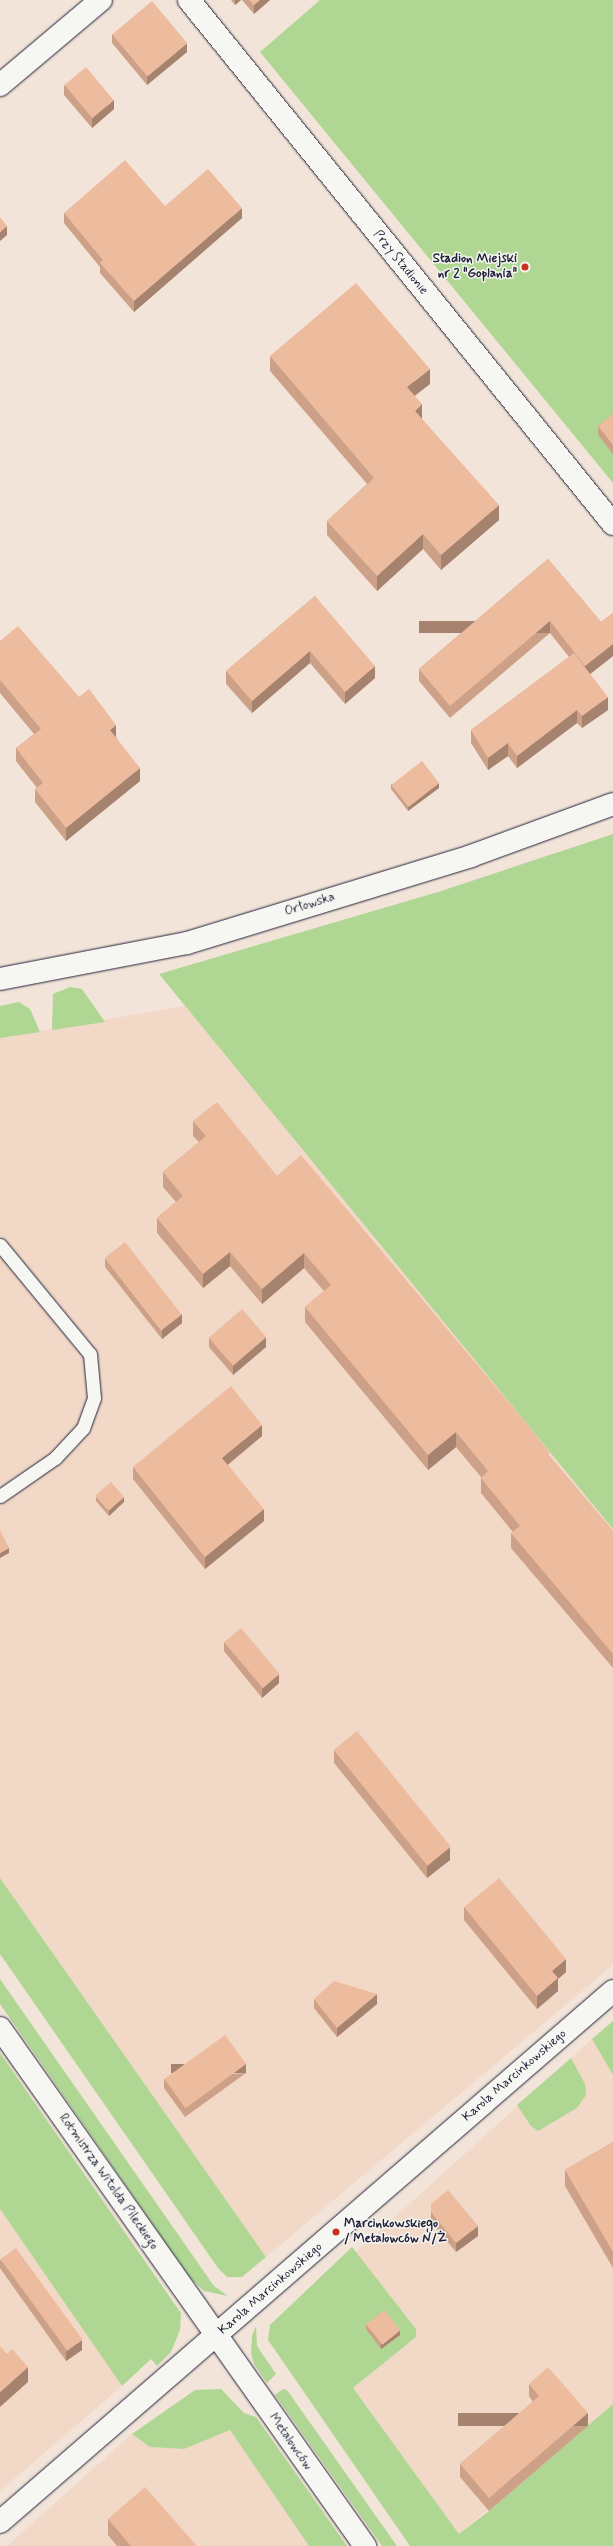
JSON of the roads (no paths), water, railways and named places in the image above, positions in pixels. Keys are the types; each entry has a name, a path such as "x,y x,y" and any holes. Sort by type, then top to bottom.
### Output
{"street":[{"path":"0,84 100,0"},
{"name":"Przy Stadionie","path":"189,0 613,524"},
{"name":"Orłowska","path":"0,979 187,942 471,856 613,804"},
{"name":"Karola Marcinkowskiego","path":"0,2522 217,2336 613,1991"},
{"name":"Rotmistrza Witolda Pileckiego","path":"0,2028 217,2336"},
{"name":"Metalowców","path":"217,2336 365,2546"}],"lane":[{"path":"0,1245 90,1354 94,1398 83,1428 55,1458 0,1496"}],"place":[{"name":"Stadion Miejski nr 2 \"Goplania\"","path":"525,267"},
{"name":"Marcinkowskiego / Metalowców N/Ż","path":"336,2232"}]}
